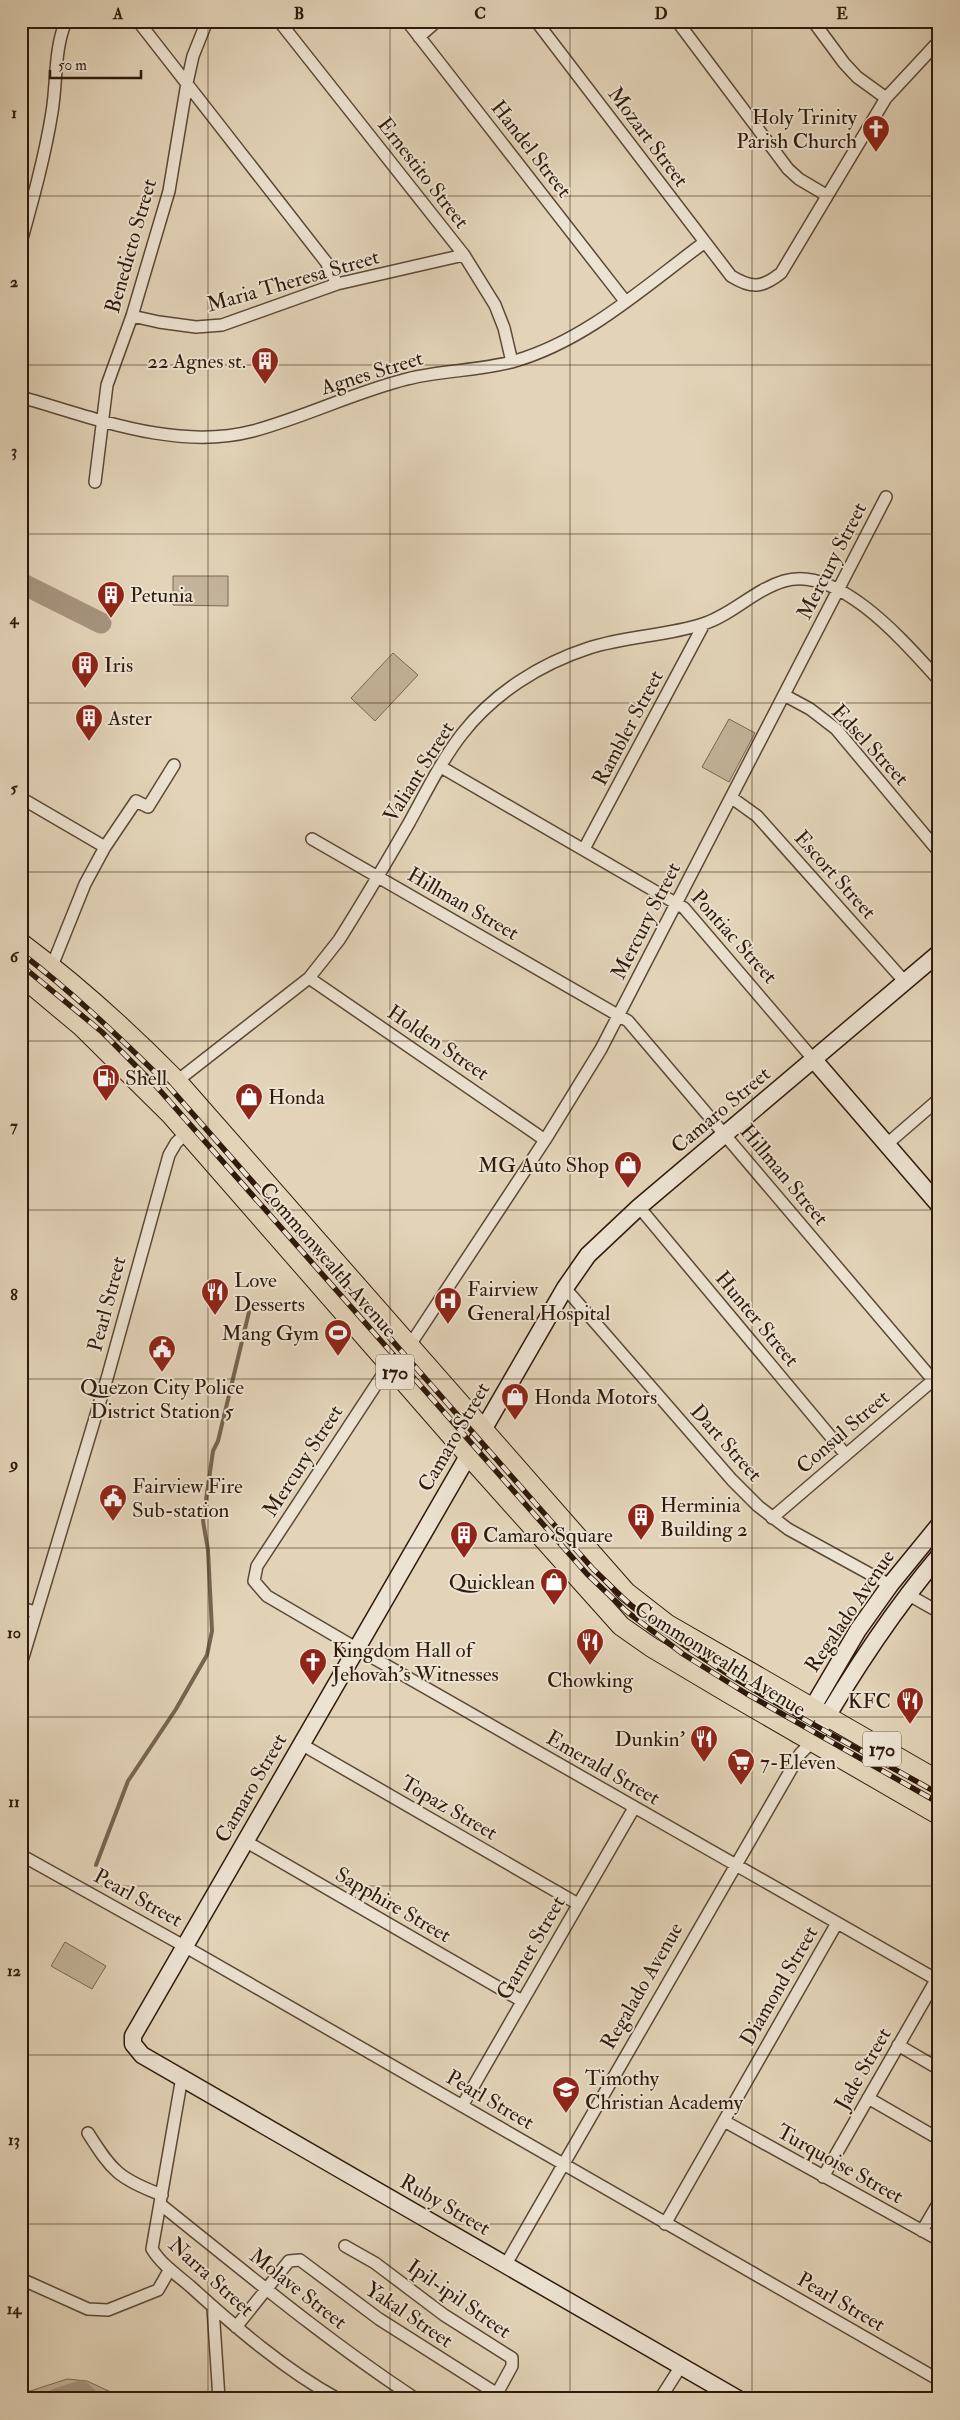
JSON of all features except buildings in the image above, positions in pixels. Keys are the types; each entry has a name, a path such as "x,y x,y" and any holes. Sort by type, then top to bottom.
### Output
{"main road":[{"name":"Commonwealth Avenue","path":"21,943 52,966 138,1041 177,1081 410,1345 610,1576 646,1609 663,1622 939,1780"},
{"name":"Commonwealth Avenue","path":"21,976 82,1026 187,1132 468,1455 609,1614 626,1630 803,1743 939,1815"},
{"path":"626,1630 636,1630 642,1627 646,1621 646,1609"},
{"path":"645,1643 643,1633 647,1626 653,1622 663,1622"}],"street":[{"path":"21,242 43,159 52,111 60,42 66,21"},
{"path":"138,21 326,262 337,284"},
{"name":"Benedicto Street","path":"95,482 108,385 132,316 168,191 187,82 193,56 207,21"},
{"name":"Ernestito Street","path":"279,21 464,255 494,305 504,328 512,362"},
{"name":"Handel Street","path":"407,21 625,301"},
{"path":"419,37 437,21"},
{"name":"Mozart Street","path":"536,21 731,276 742,283 767,284 781,273 826,195"},
{"path":"676,21 788,169 799,179 826,195 886,98 939,42"},
{"path":"813,21 844,63 857,77 886,98"},
{"name":"Agnes Street","path":"21,397 145,432 174,435 237,434 252,431 407,379 512,362 567,341 705,242"},
{"name":"Maria Theresa Street","path":"132,316 196,327 222,325 337,284 464,255"},
{"name":"Mercury Street","path":"410,1345 545,1140 620,1015 675,902 732,798 886,497"},
{"name":"Valiant Street","path":"177,1081 309,978 340,940 441,766 462,734 497,698 540,669 589,648 704,624 767,588 785,580 802,579 822,583 858,602 894,631 939,680"},
{"name":"Rambler Street","path":"584,849 704,624"},
{"name":"Edsel Street","path":"784,695 810,709 836,729 939,852"},
{"path":"52,966 85,884 105,848 136,801 148,807 174,765"},
{"name":"Pontiac Street","path":"441,766 675,902 692,916 939,1205"},
{"path":"21,798 105,848"},
{"name":"Escort Street","path":"732,798 757,816 905,982"},
{"name":"Hillman Street","path":"312,840 620,1015 641,1034 725,1136 936,1378"},
{"name":"Camaro Street","path":"133,2044 137,2028 482,1429 565,1288 588,1255 639,1207 939,953"},
{"name":"Holden Street","path":"309,978 545,1140"},
{"path":"887,1144 939,1099"},
{"name":"Pearl Street","path":"21,1664 108,1374 169,1155 176,1143 187,1132"},
{"name":"Hunter Street","path":"639,1207 846,1455"},
{"name":"Dart Street","path":"565,1288 732,1480 772,1518 890,1585"},
{"name":"Mercury Street","path":"254,1580 257,1566 388,1364"},
{"name":"Consul Street","path":"772,1518 936,1378"},
{"name":"Regalado Avenue","path":"506,2264 736,1866 819,1713 843,1654 890,1585 939,1525"},
{"name":"Regalado Avenue","path":"819,1713 851,1674 907,1594 939,1556"},
{"name":"Emerald Street","path":"254,1580 267,1596 937,1980"},
{"path":"907,1594 939,1612"},
{"path":"21,1608 36,1612"},
{"name":"Topaz Street","path":"301,1744 578,1904"},
{"name":"Garnet Street","path":"462,2106 634,1808"},
{"name":"Sapphire Street","path":"245,1841 522,2001"},
{"name":"Pearl Street","path":"21,1854 939,2380"},
{"name":"Diamond Street","path":"666,2224 837,1923"},
{"name":"Jade Street","path":"823,2177 937,1980"},
{"name":"Ruby Street","path":"133,2044 142,2055 738,2399"},
{"path":"898,2046 939,2069"},
{"name":"Narra Street","path":"182,2077 161,2200 151,2246 153,2252 236,2327 303,2377 338,2399"},
{"path":"868,2098 939,2139"},
{"name":"Turquoise Street","path":"724,2121 939,2240"},
{"name":"Molave Street","path":"88,2133 106,2162 116,2172 161,2200 266,2290 359,2360 416,2399"},
{"path":"922,2231 939,2202"},
{"name":"Ipil-ipil Street","path":"345,2246 375,2263 444,2315 512,2358 512,2366 498,2397"},
{"name":"Yakal Street","path":"266,2290 289,2261 294,2259 300,2260 405,2336 498,2397"},
{"path":"21,2279 88,2308 108,2310 158,2290 170,2269"},
{"path":"236,2327 266,2290"},
{"path":"213,2308 219,2399"},
{"path":"660,2399 681,2366"}],"shaded area":[{"path":"173,576 228,576 228,606 173,605"},
{"path":"393,653 418,675 375,721 351,698"},
{"path":"729,719 755,733 729,782 702,767"},
{"path":"65,1942 106,1966 92,1989 51,1966"},
{"path":"67,2379 87,2381 113,2393 113,2399 21,2399 21,2394"}],"waterway":[{"path":"21,583 101,623"},
{"path":"96,1865 128,1781 176,1709 207,1655 212,1631 208,1550 203,1521 213,1451 218,1441 249,1312"},
{"path":"56,2399 81,2391 89,2399"}],"railway":[{"path":"21,953 94,1014 163,1080 593,1569 632,1606 704,1659 742,1683 939,1794"},
{"path":"21,965 102,1032 156,1086 587,1574 626,1611 683,1654 747,1694 939,1803"}],"place":[{"name":"Holy Trinity Parish Church","path":"876,153"},
{"name":"22 Agnes st.","path":"265,385"},
{"name":"Petunia","path":"111,619"},
{"name":"Iris","path":"85,689"},
{"name":"Aster","path":"89,742"},
{"name":"Shell","path":"106,1102"},
{"name":"Honda","path":"249,1121"},
{"name":"MG Auto Shop","path":"628,1189"},
{"name":"Love Desserts","path":"215,1316"},
{"name":"Fairview General Hospital","path":"448,1325"},
{"name":"Mang Gym","path":"338,1357"},
{"name":"Quezon City Police District Station 5","path":"162,1373"},
{"name":"Honda Motors","path":"515,1421"},
{"name":"Fairview Fire Sub-station","path":"113,1522"},
{"name":"Herminia Building 2","path":"641,1541"},
{"name":"Camaro Square","path":"464,1559"},
{"name":"Quicklean","path":"554,1606"},
{"name":"Chowking","path":"590,1666"},
{"name":"Kingdom Hall of Jehovah's Witnesses","path":"313,1686"},
{"name":"KFC","path":"910,1725"},
{"name":"Dunkin'","path":"704,1763"},
{"name":"7-Eleven","path":"741,1786"},
{"name":"Timothy Christian Academy","path":"566,2114"}]}
